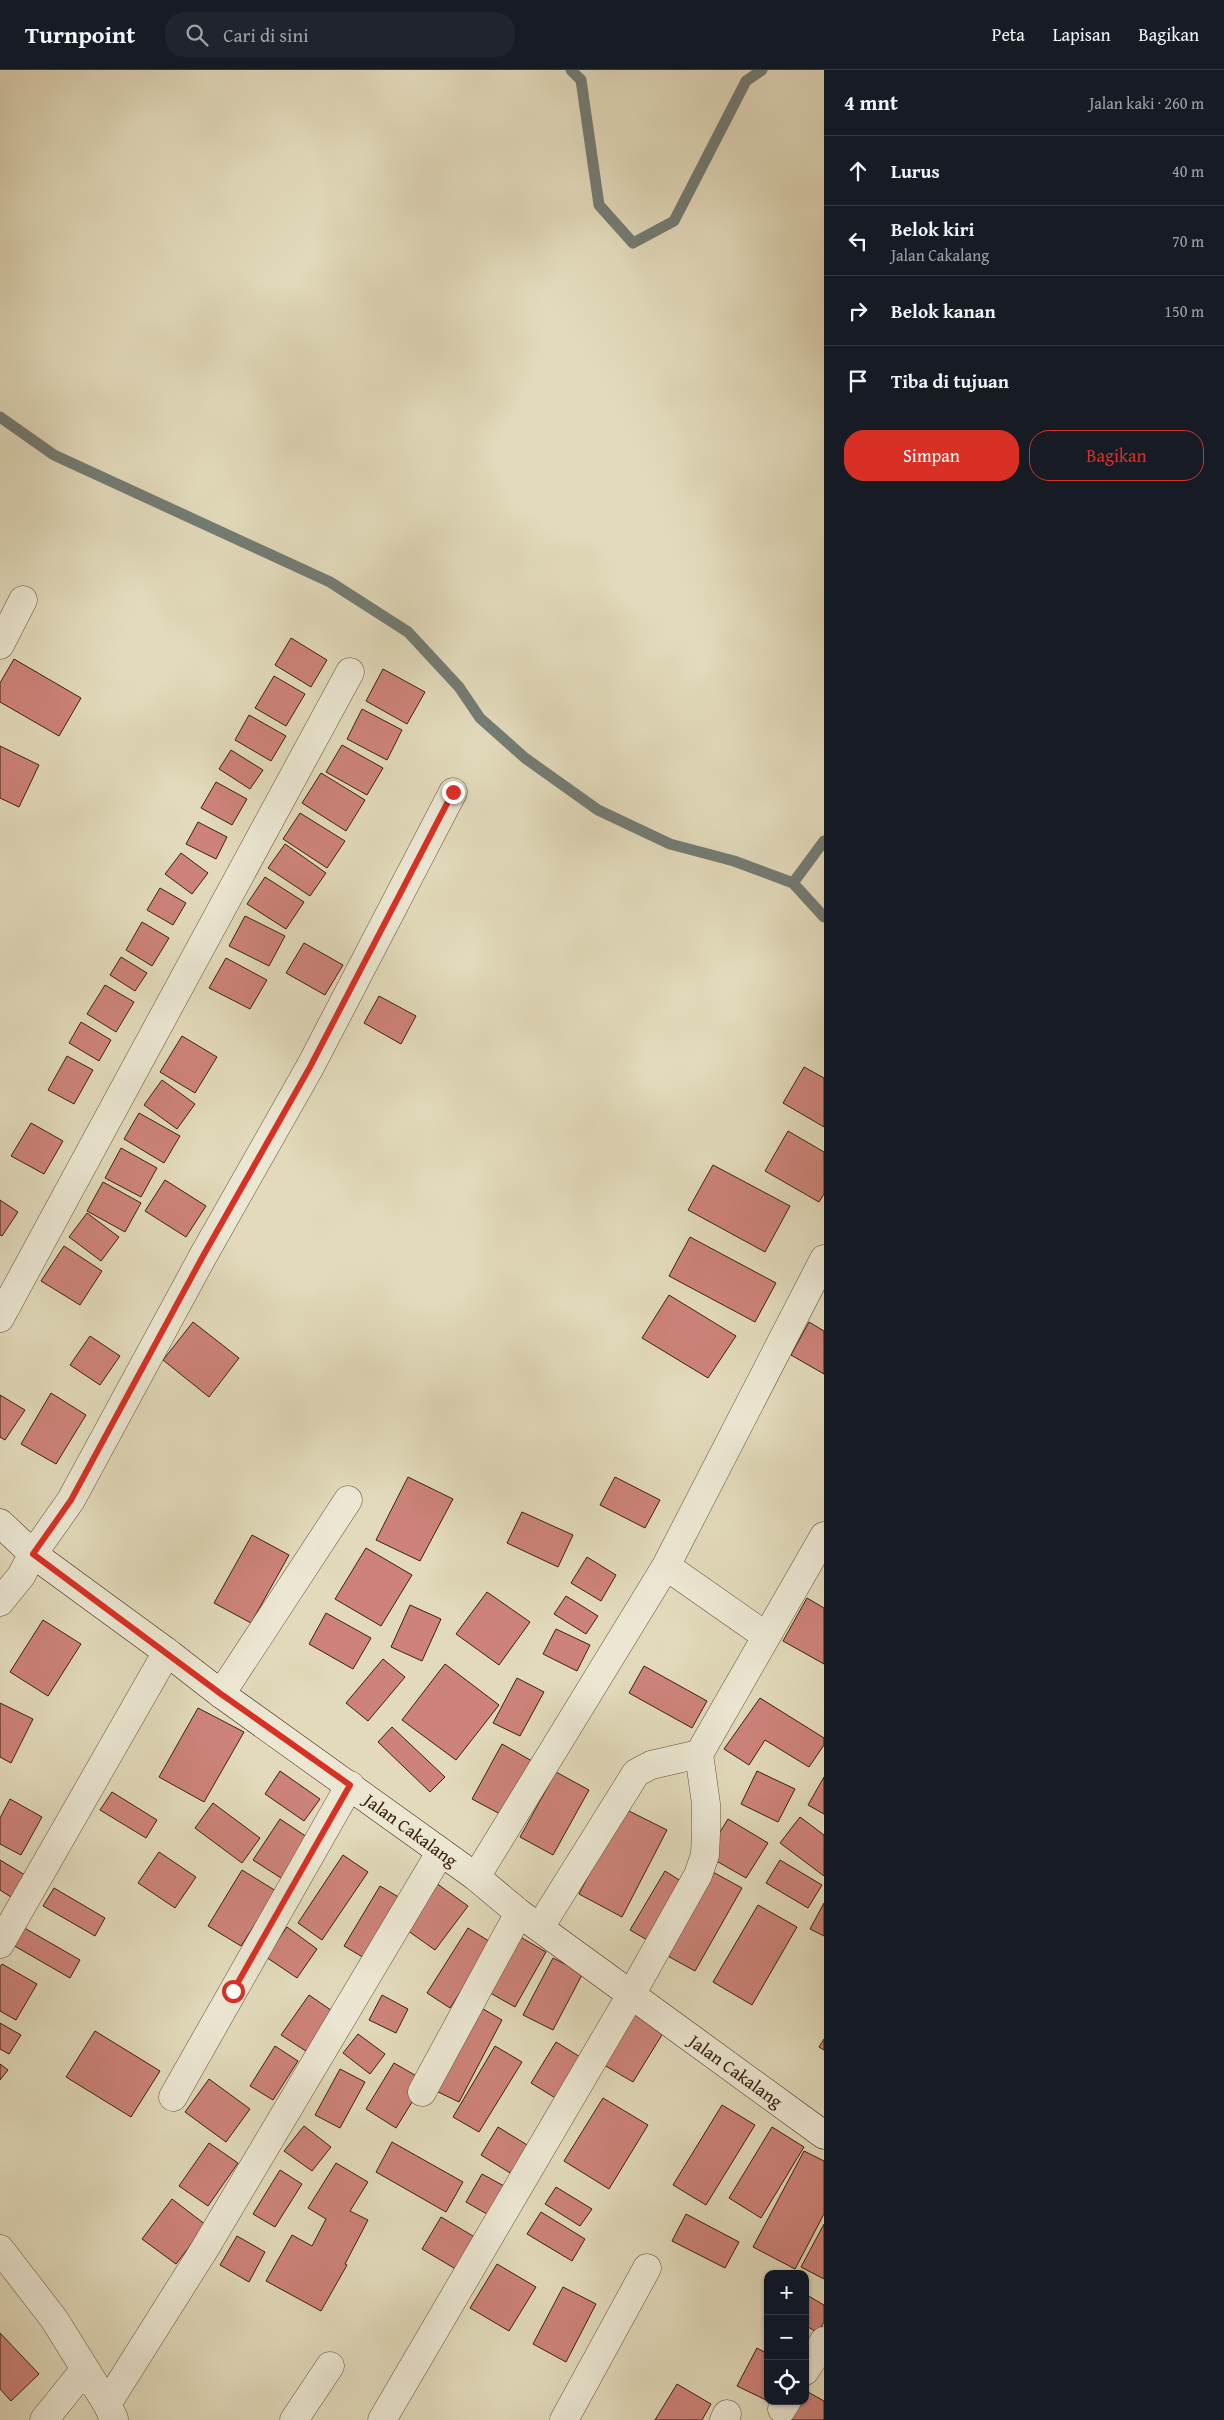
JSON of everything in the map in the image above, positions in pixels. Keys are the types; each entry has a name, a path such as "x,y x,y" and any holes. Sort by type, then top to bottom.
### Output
{"street":[{"path":"0,645 23,600"},
{"path":"0,1318 350,672"},
{"path":"0,1602 21,1576 33,1554 71,1500 203,1256 310,1067 453,792"},
{"path":"476,1877 666,1566 824,1259"},
{"path":"221,1694 348,1500"},
{"name":"Jalan Cakalang","path":"0,1523 33,1554 221,1694 476,1877 530,1920 824,2135"},
{"path":"382,2420 632,1993 698,1875 705,1855 706,1804 699,1754 824,1536"},
{"path":"666,1566 766,1636"},
{"path":"0,1944 167,1652"},
{"path":"422,2092 530,1920 636,1773 651,1765 699,1754"},
{"path":"173,2097 350,1785"},
{"path":"0,2249 54,2319 111,2412 204,2250 440,1853"},
{"path":"564,2420 647,2268"},
{"path":"809,2365 824,2341"},
{"path":"294,2420 330,2366"},
{"path":"44,2420 85,2369"}],"building":[{"path":"291,638 327,660 311,687 275,665"},
{"path":"14,659 81,698 59,736 0,702 0,683"},
{"path":"383,669 425,692 407,724 366,701"},
{"path":"274,676 305,694 286,726 255,708"},
{"path":"362,709 402,730 387,760 347,739"},
{"path":"249,715 286,736 271,761 235,740"},
{"path":"342,745 383,768 367,795 326,772"},
{"path":"0,746 39,765 19,807 0,798"},
{"path":"231,750 263,770 250,789 219,769"},
{"path":"321,773 365,800 346,831 302,803"},
{"path":"216,782 247,799 232,825 201,808"},
{"path":"300,813 345,841 327,868 283,839"},
{"path":"198,822 227,837 216,859 186,844"},
{"path":"285,844 326,873 310,896 268,868"},
{"path":"181,853 208,873 192,894 165,874"},
{"path":"265,877 304,902 286,929 247,904"},
{"path":"160,888 186,903 173,925 147,910"},
{"path":"245,916 285,936 269,966 229,946"},
{"path":"142,922 169,938 152,966 126,950"},
{"path":"304,943 343,965 325,995 286,973"},
{"path":"121,957 147,973 135,991 110,975"},
{"path":"226,958 267,980 250,1009 209,988"},
{"path":"105,985 134,1002 116,1032 87,1014"},
{"path":"379,996 416,1016 401,1044 364,1023"},
{"path":"81,1022 111,1040 99,1061 69,1043"},
{"path":"182,1036 217,1057 195,1093 160,1072"},
{"path":"67,1056 93,1070 74,1104 48,1090"},
{"path":"804,1067 824,1078 824,1127 783,1103"},
{"path":"162,1080 195,1104 177,1129 144,1105"},
{"path":"139,1113 180,1136 164,1163 124,1139"},
{"path":"31,1123 63,1141 44,1174 11,1156"},
{"path":"788,1131 824,1152 824,1194 819,1202 765,1171"},
{"path":"121,1148 157,1168 141,1197 105,1178"},
{"path":"713,1165 790,1206 765,1252 688,1210"},
{"path":"165,1180 206,1206 186,1237 145,1211"},
{"path":"103,1182 141,1203 125,1232 87,1211"},
{"path":"0,1200 18,1212 2,1236 0,1235"},
{"path":"87,1213 119,1237 101,1261 69,1237"},
{"path":"690,1237 776,1283 755,1322 669,1276"},
{"path":"64,1246 102,1271 80,1305 41,1281"},
{"path":"669,1295 736,1336 708,1378 642,1338"},
{"path":"193,1322 239,1358 209,1397 163,1360"},
{"path":"809,1322 824,1331 824,1374 791,1355"},
{"path":"90,1336 120,1356 100,1385 70,1365"},
{"path":"51,1393 86,1415 56,1464 21,1444"},
{"path":"0,1395 25,1410 5,1440 0,1437"},
{"path":"408,1477 453,1499 420,1561 376,1540"},
{"path":"615,1477 660,1500 645,1528 600,1505"},
{"path":"522,1512 573,1535 558,1567 507,1543"},
{"path":"252,1535 289,1555 251,1623 214,1603"},
{"path":"366,1548 412,1575 381,1626 335,1599"},
{"path":"587,1557 616,1575 601,1601 571,1583"},
{"path":"487,1592 530,1622 499,1665 456,1634"},
{"path":"566,1596 598,1616 586,1634 554,1614"},
{"path":"807,1598 824,1608 824,1664 783,1641"},
{"path":"410,1605 441,1619 422,1661 391,1647"},
{"path":"326,1613 371,1638 353,1669 309,1644"},
{"path":"43,1620 81,1644 48,1696 10,1672"},
{"path":"556,1629 590,1645 577,1671 543,1654"},
{"path":"383,1659 405,1677 368,1721 346,1703"},
{"path":"445,1664 499,1705 456,1760 402,1720"},
{"path":"644,1666 707,1701 692,1728 629,1693"},
{"path":"517,1678 544,1692 520,1736 493,1723"},
{"path":"760,1698 824,1738 824,1745 809,1767 765,1740 749,1765 724,1749"},
{"path":"0,1703 33,1719 11,1763 0,1757"},
{"path":"198,1708 244,1732 204,1802 159,1777"},
{"path":"392,1727 445,1777 430,1792 378,1742"},
{"path":"502,1744 532,1761 502,1815 472,1799"},
{"path":"280,1771 320,1799 304,1821 265,1794"},
{"path":"757,1771 795,1789 778,1822 741,1804"},
{"path":"556,1772 589,1790 553,1855 520,1837"},
{"path":"824,1777 824,1814 808,1805"},
{"path":"112,1792 157,1820 146,1838 100,1810"},
{"path":"10,1799 42,1817 21,1855 0,1844 0,1818"},
{"path":"213,1803 260,1838 242,1863 195,1828"},
{"path":"623,1808 667,1830 622,1917 579,1894"},
{"path":"800,1817 824,1835 824,1876 780,1843"},
{"path":"280,1819 307,1837 281,1878 253,1860"},
{"path":"728,1819 768,1843 746,1878 706,1855"},
{"path":"159,1852 196,1877 175,1908 138,1883"},
{"path":"343,1855 368,1872 322,1940 298,1923"},
{"path":"0,1860 25,1875 11,1897 0,1890"},
{"path":"780,1860 822,1885 808,1908 766,1883"},
{"path":"242,1870 276,1891 241,1946 208,1926"},
{"path":"665,1871 684,1883 649,1941 630,1930"},
{"path":"711,1871 742,1888 695,1971 664,1954"},
{"path":"436,1883 468,1906 435,1950 404,1928"},
{"path":"380,1886 407,1902 371,1962 344,1946"},
{"path":"54,1888 105,1918 95,1936 43,1906"},
{"path":"824,1903 824,1936 810,1929"},
{"path":"758,1905 797,1927 752,2005 713,1982"},
{"path":"21,1926 80,1960 70,1978 11,1944"},
{"path":"287,1927 317,1949 297,1978 266,1957"},
{"path":"468,1928 492,1943 450,2008 427,1993"},
{"path":"517,1935 546,1952 515,2007 485,1990"},
{"path":"553,1958 583,1973 553,2030 523,2015"},
{"path":"2,1964 37,1984 16,2020 0,2011 0,1967"},
{"path":"309,1995 338,2015 312,2055 281,2035"},
{"path":"382,1995 408,2009 396,2033 369,2020"},
{"path":"478,2006 502,2020 459,2102 434,2090"},
{"path":"639,2008 668,2025 633,2082 604,2065"},
{"path":"0,2023 21,2035 9,2054 0,2049"},
{"path":"95,2031 160,2071 131,2117 66,2077"},
{"path":"358,2034 385,2054 370,2074 343,2053"},
{"path":"824,2039 824,2050 819,2047"},
{"path":"556,2042 590,2063 565,2104 531,2083"},
{"path":"275,2046 298,2061 273,2100 250,2086"},
{"path":"495,2046 522,2062 479,2132 453,2117"},
{"path":"394,2063 425,2081 396,2128 366,2109"},
{"path":"0,2064 8,2070 0,2080"},
{"path":"340,2069 365,2082 340,2128 315,2115"},
{"path":"209,2079 250,2109 226,2142 185,2112"},
{"path":"603,2098 648,2125 609,2189 564,2161"},
{"path":"722,2105 755,2125 706,2205 673,2185"},
{"path":"304,2126 331,2147 312,2171 284,2151"},
{"path":"498,2127 537,2151 520,2179 481,2155"},
{"path":"772,2127 804,2147 761,2218 729,2198"},
{"path":"392,2142 463,2182 446,2212 376,2172"},
{"path":"209,2143 238,2163 208,2206 179,2186"},
{"path":"804,2151 824,2161 824,2214 795,2269 753,2247"},
{"path":"336,2163 368,2182 350,2211 368,2220 345,2264 347,2265 321,2311 266,2281 292,2235 312,2246 326,2219 308,2208"},
{"path":"280,2170 302,2184 275,2227 253,2214"},
{"path":"482,2174 515,2192 499,2221 466,2202"},
{"path":"556,2187 592,2209 580,2226 545,2204"},
{"path":"172,2199 206,2225 176,2264 142,2239"},
{"path":"541,2212 585,2239 572,2261 527,2234"},
{"path":"686,2214 739,2242 725,2268 672,2241"},
{"path":"441,2217 483,2242 464,2274 422,2249"},
{"path":"824,2224 824,2279 801,2267"},
{"path":"237,2236 265,2252 249,2282 220,2265"},
{"path":"497,2264 536,2287 509,2331 470,2308"},
{"path":"563,2287 596,2304 566,2362 533,2344"},
{"path":"809,2296 824,2305 824,2322 818,2333 809,2327"},
{"path":"0,2333 39,2374 11,2401 0,2389"},
{"path":"757,2348 764,2352 764,2399 737,2386"},
{"path":"677,2384 711,2404 702,2420 655,2420"},
{"path":"809,2393 824,2401 824,2420 790,2420 799,2405 809,2405"}],"waterway":[{"path":"571,70 581,80 599,205 633,243 674,221 746,81 762,70"},
{"path":"0,417 54,455 330,582 408,632 459,687 480,718 525,758 598,810 670,844 734,861 793,883 824,917"},
{"path":"793,883 824,841"}],"route":[{"path":"233,1991 350,1785 221,1694 33,1554 71,1500 203,1256 310,1067 453,792"}]}
